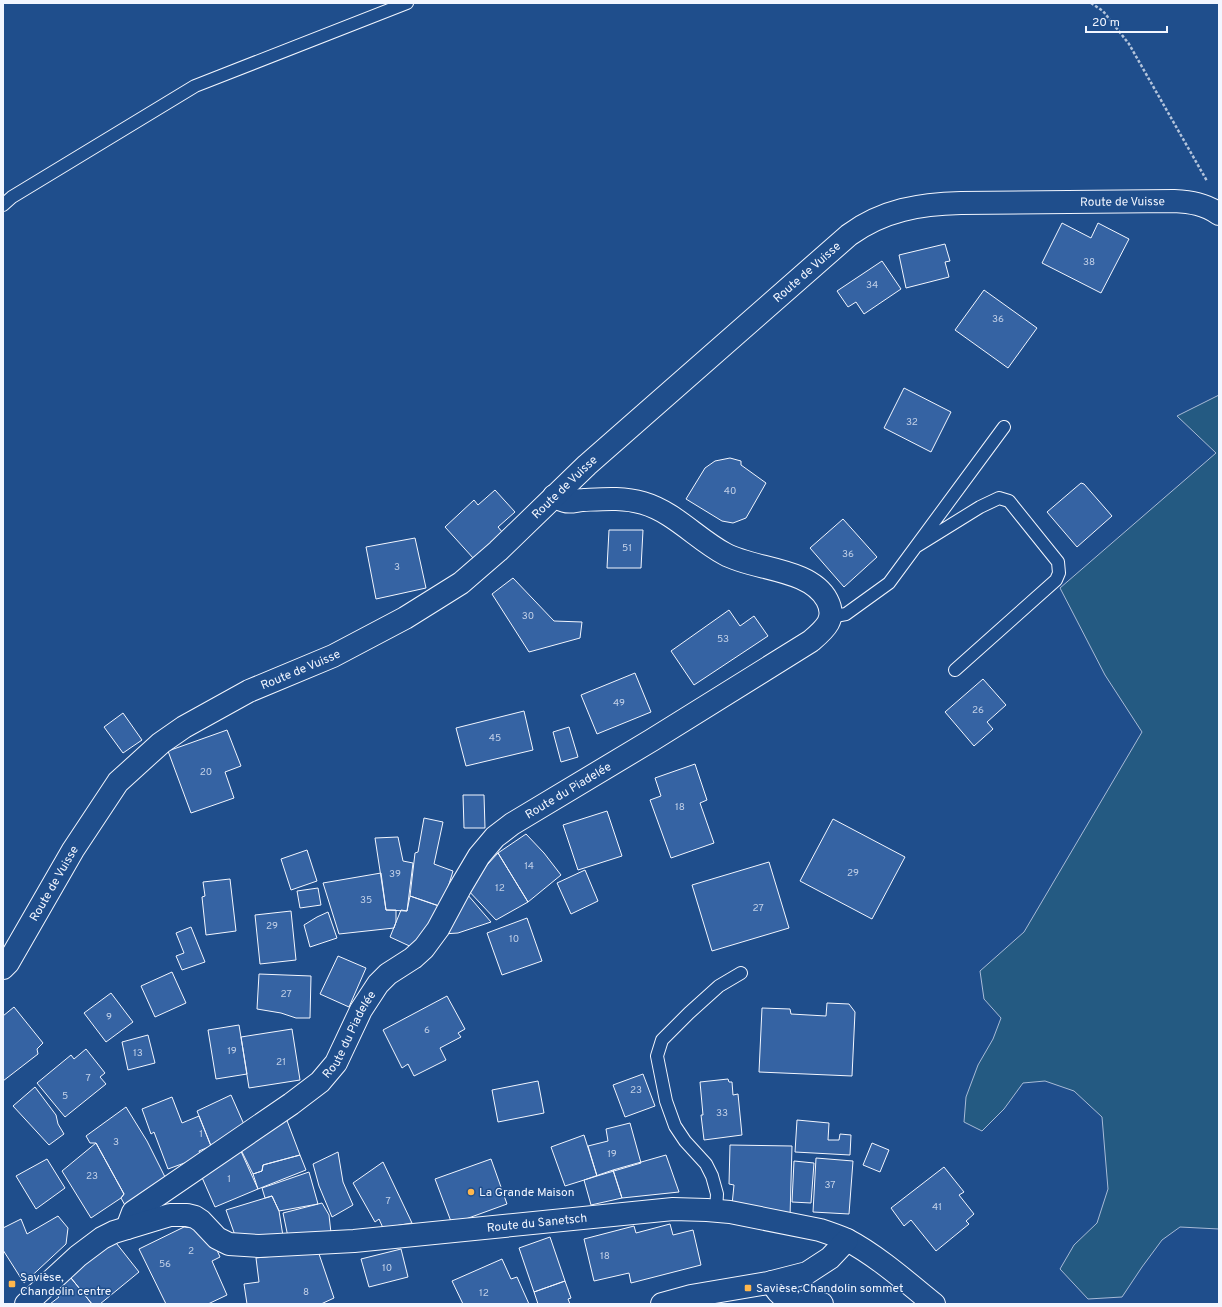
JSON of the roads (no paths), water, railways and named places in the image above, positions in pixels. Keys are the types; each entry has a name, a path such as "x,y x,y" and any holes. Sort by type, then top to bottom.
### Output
{"street":[{"name":"Route de Vuisse","path":"3,968 8,963 73,850 118,782 161,743 184,727 249,691 333,656 404,618 461,583 498,551 587,465 849,235 874,218 924,205 953,203 1190,202 1215,212"},
{"path":"554,496 563,501 570,502 579,500 617,498 641,502 654,507 666,513 726,555 800,578 813,585 823,593 830,607 830,617"},
{"name":"Route du Piadelée","path":"127,1228 133,1212 291,1104 320,1082 336,1064 362,1010 378,984 388,974 413,958 424,948 438,929 479,856 495,837 512,824 652,740 811,641 826,628 830,617"},
{"name":"Route du Sanetsch","path":"26,1304 78,1256 94,1244 114,1232 170,1215 187,1214 201,1221 217,1238 229,1244 245,1246 293,1245 448,1232 672,1209 716,1211 752,1216 820,1230 847,1240 897,1275 934,1304"},
{"path":"662,1304 691,1296 772,1282 807,1273 830,1258 847,1240"},
{"path":"772,1282 775,1289 785,1299 822,1304"}],"lane":[{"path":"3,205 12,196 195,86 407,3"},
{"path":"830,617 846,614 888,583 1004,427"},
{"path":"917,546 980,507 999,498 1009,502 1058,562 1059,573 1056,580 955,670"},
{"path":"716,1211 717,1194 712,1176 706,1164 685,1141 676,1126 666,1101 657,1056 662,1040 689,1013 719,986 741,973"}],"place":[{"name":"La Grande Maison","path":"471,1192"},
{"name":"Savièse, Chandolin centre","path":"12,1284"},
{"name":"Savièse, Chandolin sommet","path":"748,1288"}]}
